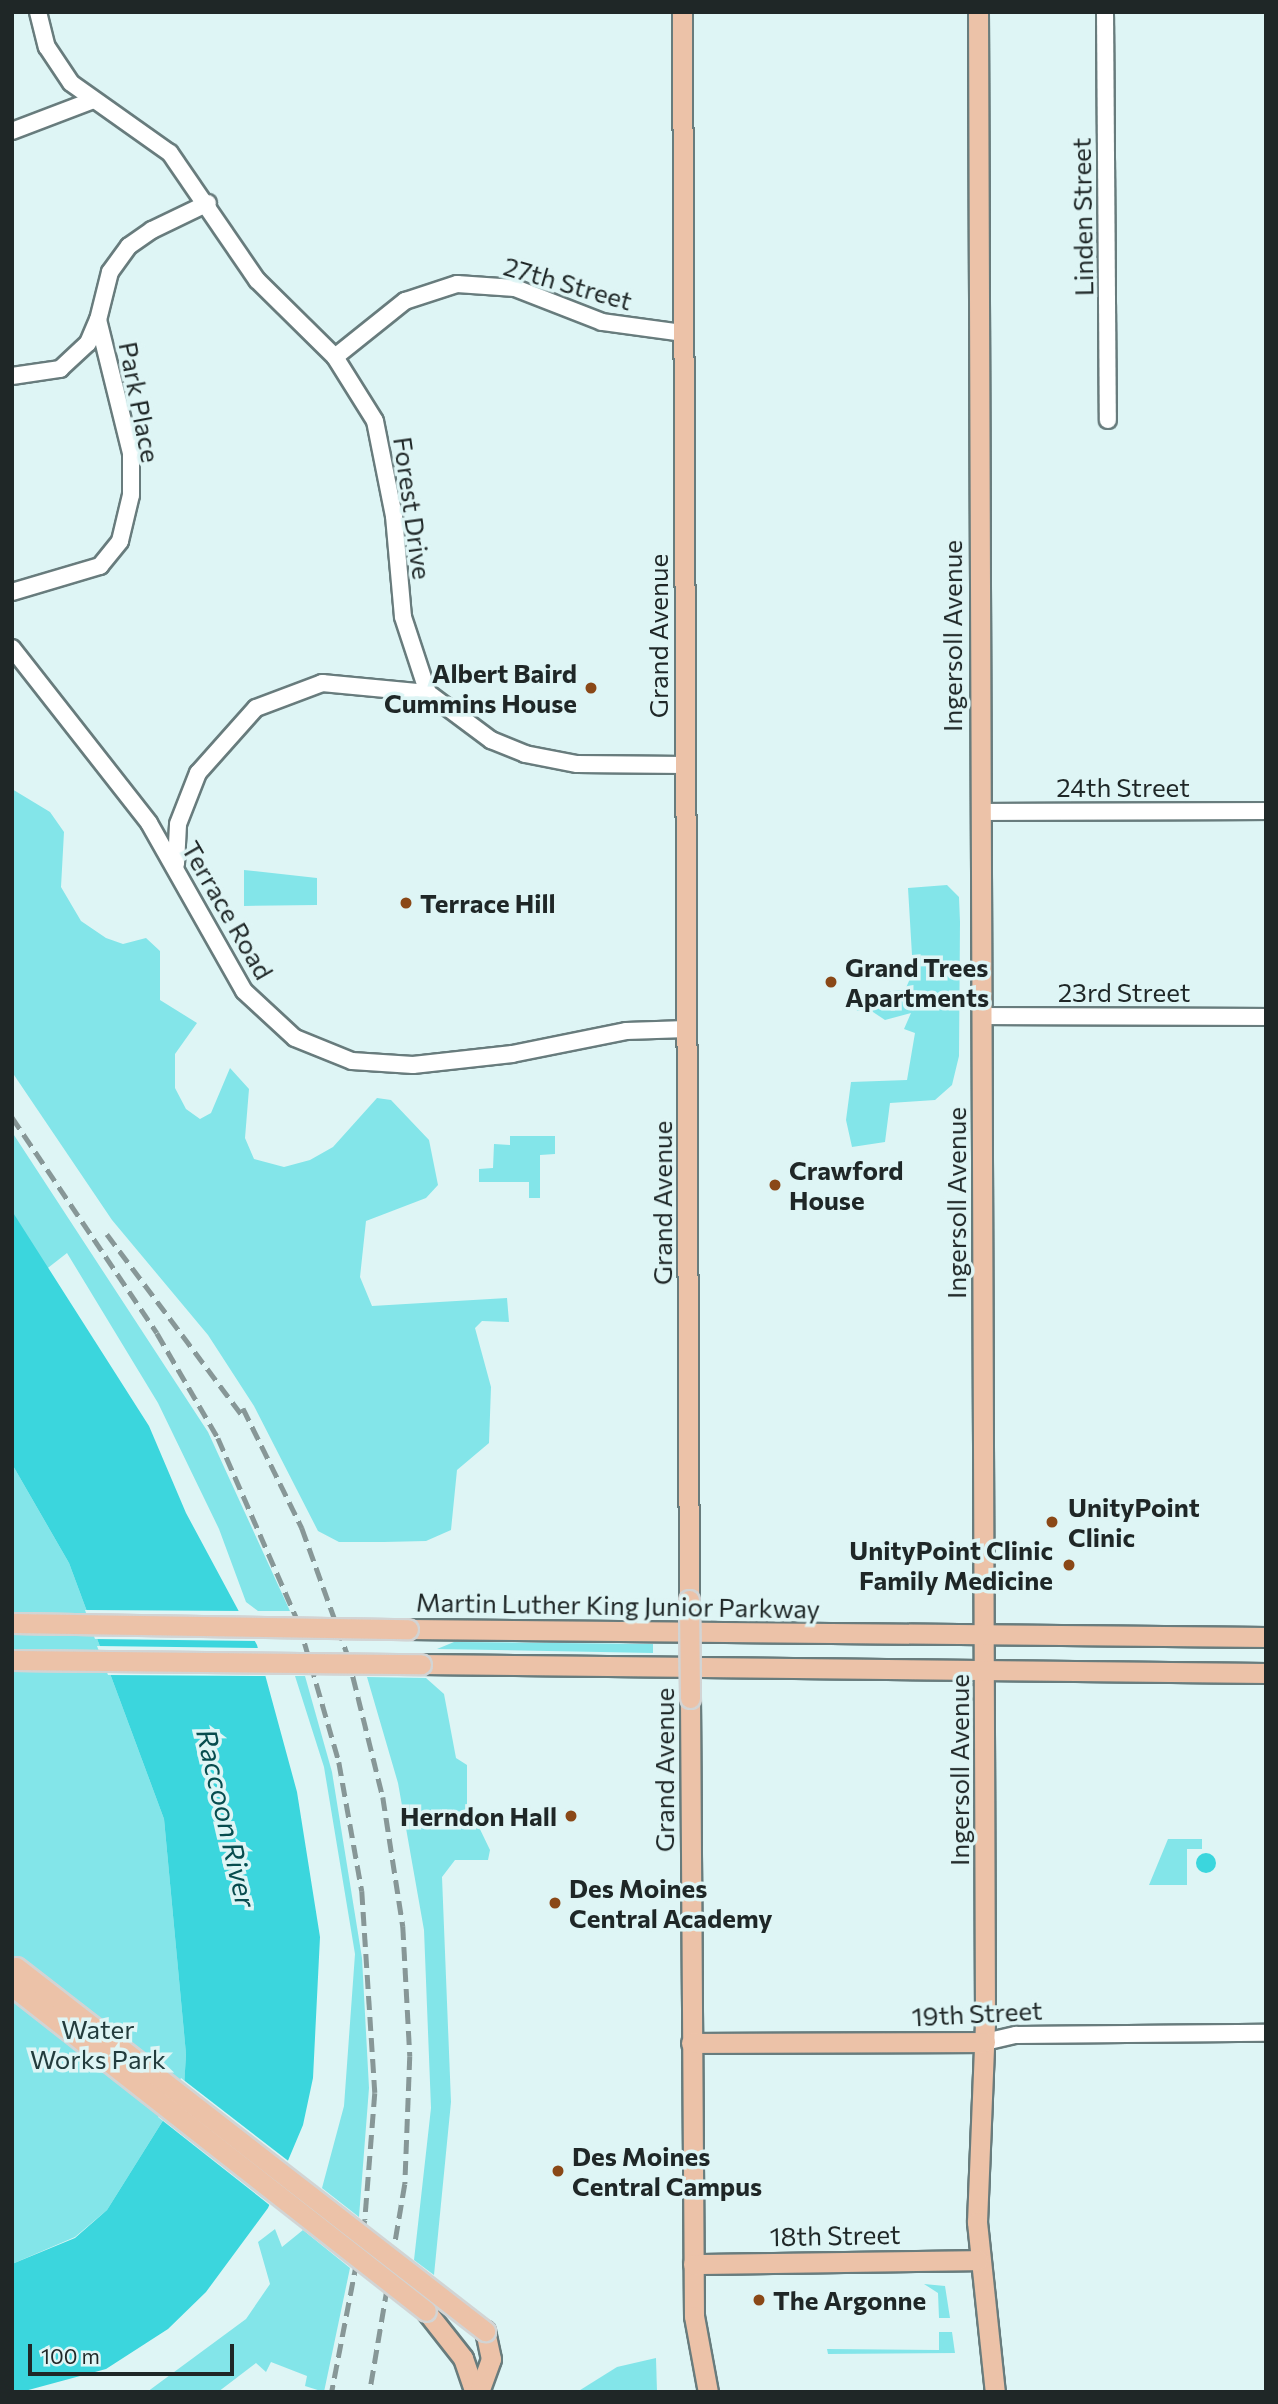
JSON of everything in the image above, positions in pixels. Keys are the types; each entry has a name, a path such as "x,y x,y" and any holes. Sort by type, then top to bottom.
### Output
{"main road":[{"name":"Grand Avenue","path":"682,12 693,2264 695,2335 708,2392"},
{"name":"Ingersoll Avenue","path":"978,12 985,1636 985,2042 978,2260 995,2392"},
{"name":"Martin Luther King Junior Parkway","path":"12,1623 985,1636 1266,1637"},
{"path":"12,1660 1266,1673"},
{"path":"13,1973 485,2331 491,2359 477,2392"},
{"path":"13,1973 426,2311 463,2358 477,2392"},
{"name":"19th Street","path":"691,2043 985,2042"},
{"name":"18th Street","path":"693,2264 978,2260"}],"street":[{"name":"Forest Drive","path":"38,12 54,60 91,101 170,153 208,203 257,280 335,357 375,421 394,516 403,617 428,693"},
{"name":"Linden Street","path":"1105,12 1108,420"},
{"path":"12,131 91,101"},
{"name":"Park Place","path":"12,593 100,566 120,541 131,495 131,453 98,320 110,272 129,246 208,203"},
{"name":"27th Street","path":"335,357 405,301 457,284 515,288 602,322 683,333"},
{"path":"12,376 60,369 88,343 98,320"},
{"name":"Terrace Road","path":"12,648 86,734 176,864 244,991 285,1031 332,1055 413,1065 512,1054 626,1031 687,1029"},
{"path":"176,864 178,824 198,773 256,708 322,683 428,693 491,740 525,754 577,764 685,765"},
{"name":"24th Street","path":"980,812 1266,811"},
{"name":"23rd Street","path":"981,1016 1266,1017"},
{"name":"19th Street","path":"985,2042 1016,2035 1266,2033"}],"green space":[{"path":"12,789 50,812 64,832 61,887 81,921 106,938 123,944 146,938 160,951 160,1000 197,1023 175,1054 175,1088 186,1109 200,1119 211,1113 230,1068 249,1089 245,1138 254,1159 284,1167 310,1160 333,1147 377,1098 391,1100 429,1140 438,1185 426,1198 366,1221 360,1277 372,1306 507,1298 509,1322 482,1321 475,1328 491,1387 489,1443 457,1470 451,1530 426,1541 384,1542 339,1542 318,1531 254,1406 208,1335 112,1220 12,1072"},
{"path":"244,870 317,878 317,905 244,906"},
{"path":"947,885 959,897 960,922 959,1056 952,1085 935,1100 890,1103 885,1142 852,1147 846,1120 851,1082 907,1080 915,1033 904,1029 911,1013 885,1020 867,1008 857,1011 853,994 905,990 913,972 908,888"},
{"path":"12,1132 208,1432 290,1611 258,1611 246,1602 219,1529 158,1403 67,1253 12,1296"},
{"path":"510,1136 555,1136 555,1154 540,1155 540,1198 529,1198 529,1182 479,1182 479,1169 493,1168 494,1144 510,1145"},
{"name":"Water Works Park","path":"12,1464 69,1563 164,1819 186,2054 184,2087 107,2210 75,2237 12,2264"},
{"path":"454,1642 653,1644 653,1653 437,1649"},
{"path":"295,1676 305,1676 332,1772 362,1958 369,2088 359,2217 322,2188 344,2106 355,1954 324,1767"},
{"path":"367,1677 426,1678 444,1694 456,1758 467,1765 467,1822 477,1823 490,1850 488,1860 455,1860 442,1877 451,2102 434,2275 414,2260 431,2108 424,1930 398,1783"},
{"path":"1168,1839 1202,1839 1202,1849 1187,1849 1187,1885 1149,1885"},
{"path":"275,2229 282,2247 303,2230 350,2268 324,2392 305,2386 307,2376 271,2362 266,2372 256,2363 218,2392 147,2392 246,2319 270,2284 258,2242"},
{"path":"924,2284 945,2286 950,2318 939,2318 938,2293"},
{"path":"939,2332 952,2332 955,2353 828,2354 827,2349 939,2350"},
{"path":"656,2358 657,2392 577,2392 617,2367"}],"water":[{"name":"Raccoon River","path":"12,1211 149,1426 186,1513 257,1645 297,1792 320,1937 313,2078 303,2125 268,2208 206,2292 168,2329 106,2369 21,2392 12,2392 12,2264 75,2238 107,2210 184,2087 186,2054 164,1819 69,1563 12,1464"},
{"path":"1206,1853 1213,1856 1216,1863 1213,1870 1206,1873 1199,1870 1196,1863 1199,1856"}],"pier":[{"path":"85,1610 244,1611 260,1641 95,1639"},
{"path":"97,1646 263,1648 271,1676 108,1675"},
{"path":"181,2078 291,2163 272,2207 158,2117"}],"railway":[{"path":"12,1117 157,1333 218,1438 299,1623 339,1762 362,1891 375,2093 365,2220 332,2392"},
{"path":"107,1234 245,1419"},
{"path":"243,1408 302,1528 348,1656 383,1797 403,1926 410,2056 405,2184 370,2392"}],"place":[{"name":"Albert Baird Cummins House","path":"591,688"},
{"name":"Terrace Hill","path":"406,903"},
{"name":"Grand Trees Apartments","path":"831,982"},
{"name":"Crawford House","path":"775,1185"},
{"name":"UnityPoint Clinic","path":"1052,1522"},
{"name":"UnityPoint Clinic Family Medicine","path":"1069,1565"},
{"name":"Herndon Hall","path":"571,1816"},
{"name":"Des Moines Central Academy","path":"555,1903"},
{"name":"Des Moines Central Campus","path":"558,2171"},
{"name":"The Argonne","path":"759,2300"}]}
